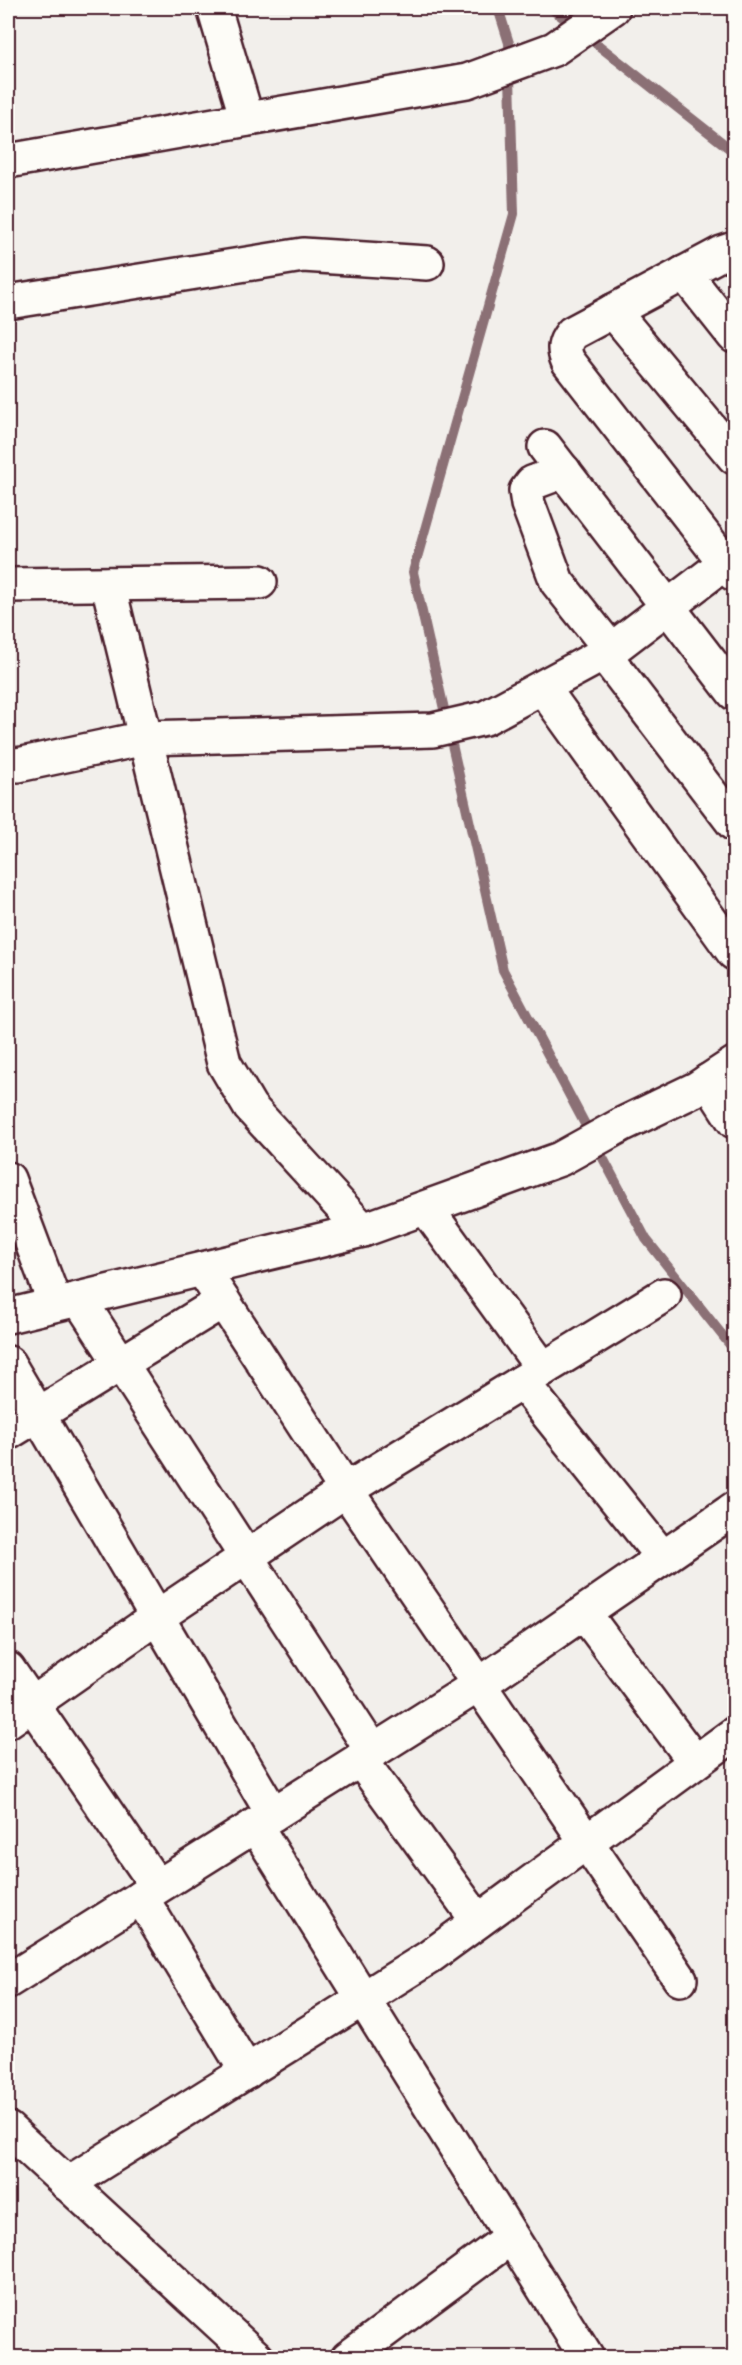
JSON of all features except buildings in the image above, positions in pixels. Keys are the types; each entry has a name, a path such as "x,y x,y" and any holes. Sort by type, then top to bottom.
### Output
{"street":[{"path":"214,8 247,119"},
{"path":"8,161 467,81 554,50 613,8"},
{"path":"8,764 18,765 145,738 434,730 485,718 608,652 732,565 568,361 564,351 566,341 572,333 684,273 735,249"},
{"path":"8,302 303,255 427,263"},
{"path":"684,273 735,336"},
{"path":"613,311 735,457"},
{"path":"735,693 554,459 526,491 528,504 557,582 735,824"},
{"path":"8,585 260,582"},
{"path":"108,584 224,1063 250,1107 363,1230"},
{"path":"543,688 735,953"},
{"path":"8,1316 363,1230 560,1159 721,1072 735,1122"},
{"path":"8,1179 67,1302 120,1363 246,1557 366,1755 478,1921"},
{"path":"426,1208 532,1376 663,1558"},
{"path":"202,1270 346,1490 680,1979"},
{"path":"20,1713 157,1617 346,1490 664,1295"},
{"path":"8,1433 223,1301"},
{"path":"8,1363 157,1617 362,2000 587,2358"},
{"path":"8,1980 480,1684 735,1509"},
{"path":"584,1613 695,1762"},
{"path":"8,1669 20,1713 149,1892 247,2072"},
{"path":"67,2184 428,1958 735,1734"},
{"path":"8,2129 257,2358"},
{"path":"348,2358 511,2237"}],"waterway":[{"path":"498,8 509,43 514,214 413,572 503,970 646,1239 734,1350"},
{"path":"551,8 734,152"}]}
